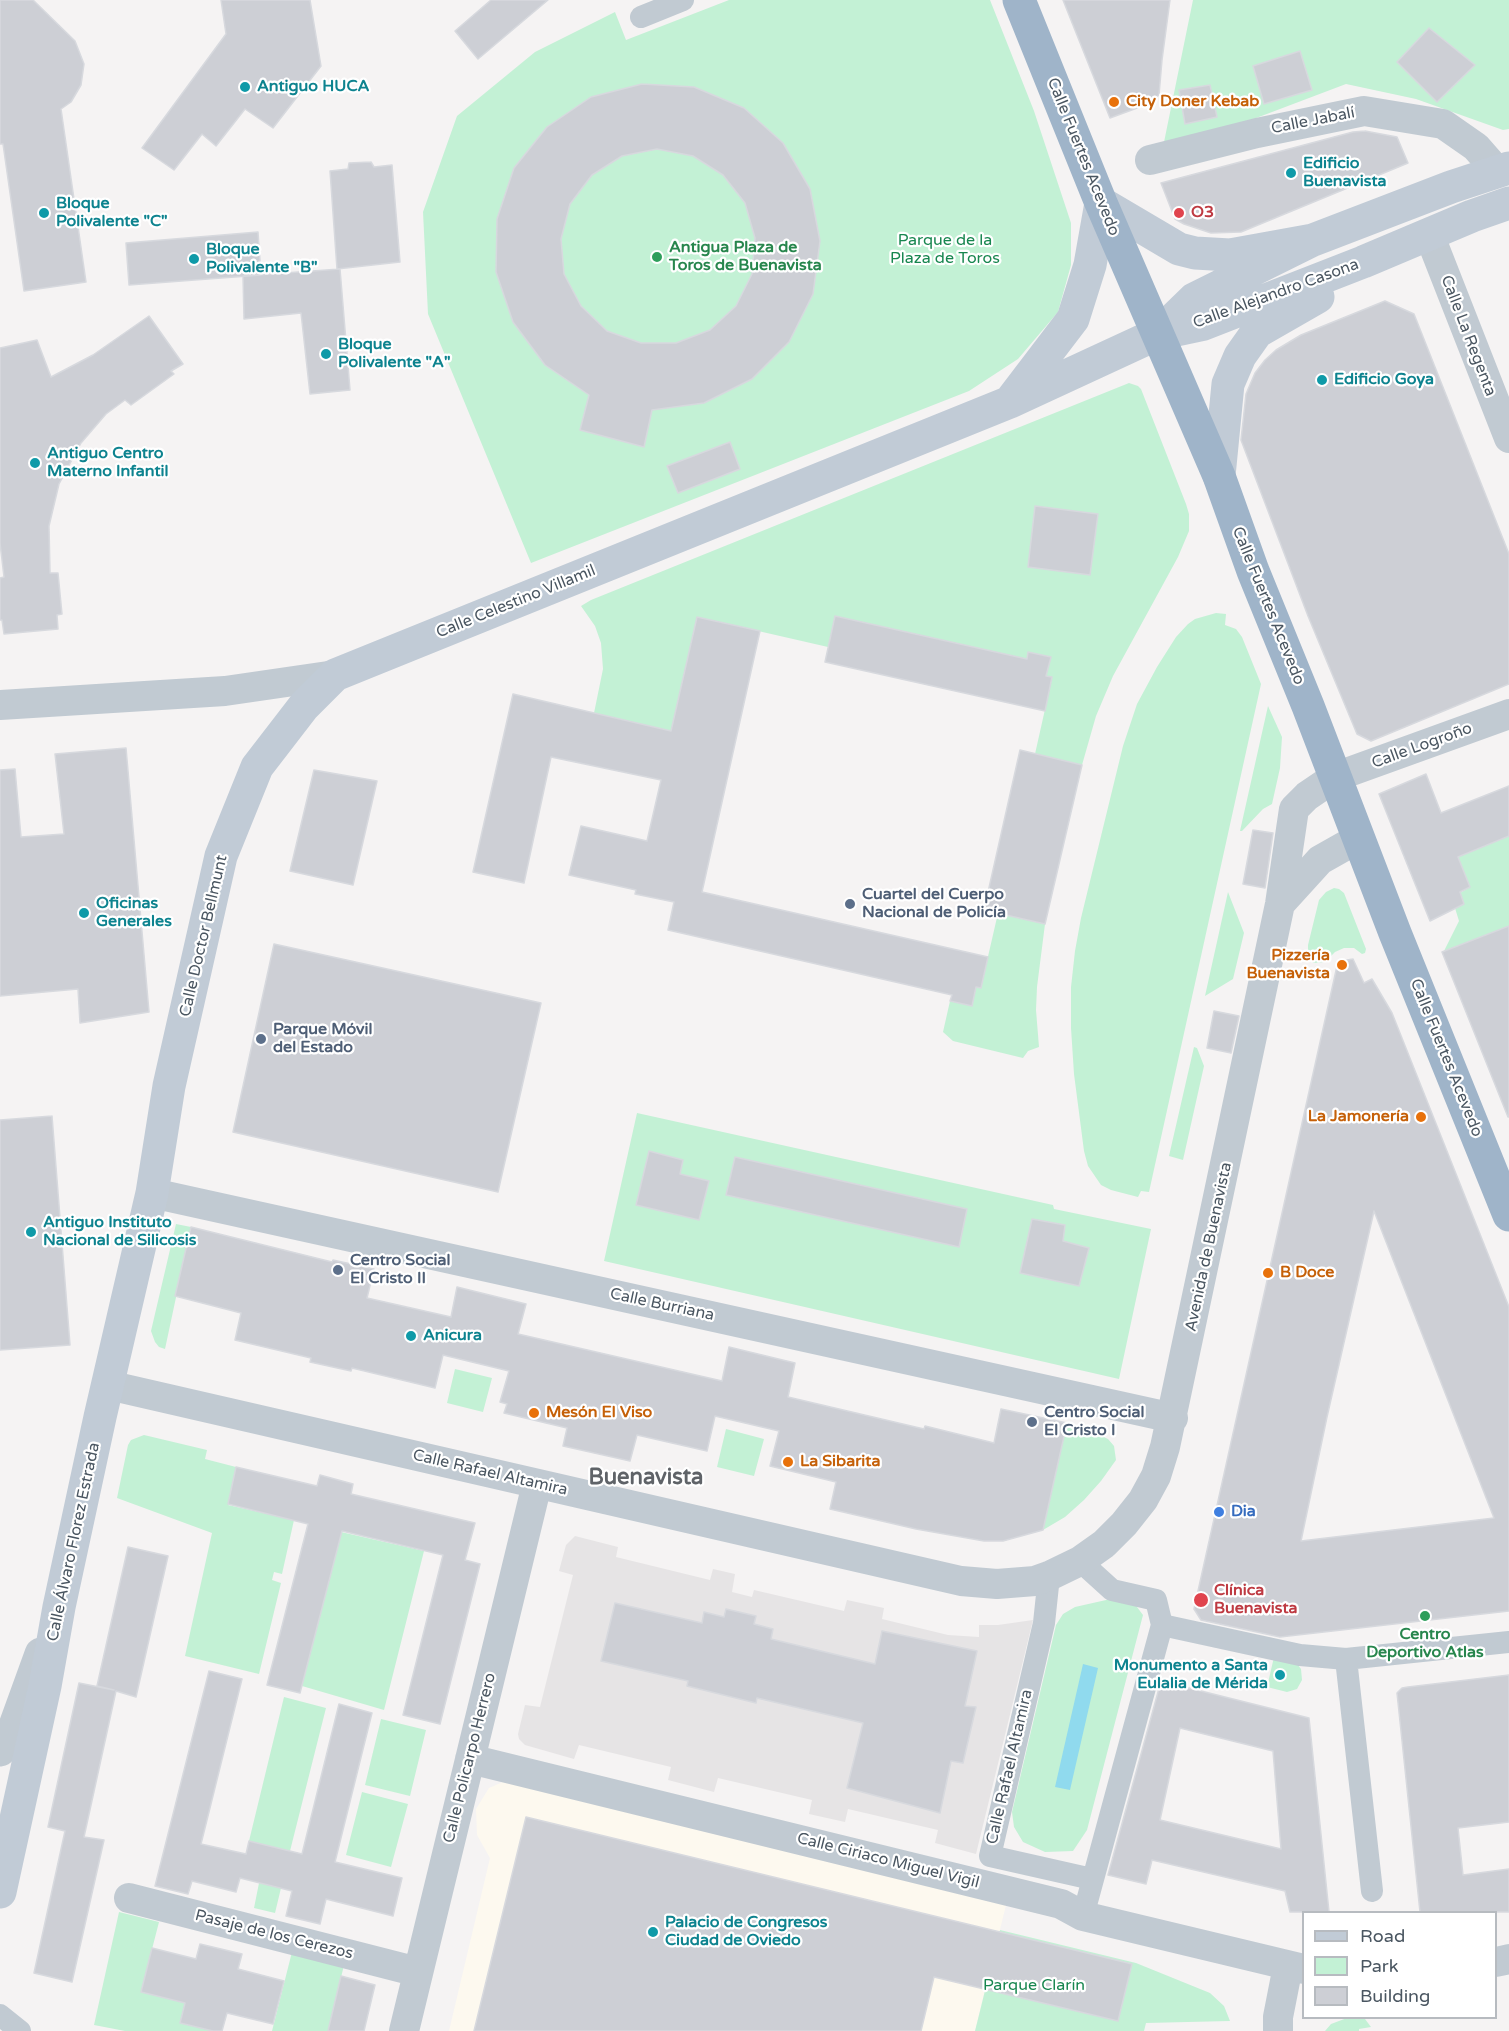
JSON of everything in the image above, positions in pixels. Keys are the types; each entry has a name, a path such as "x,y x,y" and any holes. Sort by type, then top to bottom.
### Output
{"highway":[{"name":"Calle Fuertes Acevedo","path":"1019,0 1101,203 1218,476 1395,933 1509,1215"}],"main road":[{"name":"Calle Alejandro Casona","path":"1157,334 1194,299 1313,240 1503,170"},
{"name":"Calle Alejandro Casona","path":"1101,203 1179,249 1195,253 1230,255 1313,240"},
{"path":"1010,402 1073,320 1090,265 1101,203"},
{"name":"Calle Alejandro Casona","path":"1157,334 1204,324 1509,203"},
{"name":"Calle Alejandro Casona","path":"1218,476 1228,384 1240,356 1257,332 1429,234"},
{"name":"Calle Celestino Villamil","path":"335,675 1010,402 1157,334"},
{"name":"Calle Doctor Bellmunt","path":"152,1193 169,1086 221,856 257,768 303,706 335,675"},
{"name":"Calle Álvaro Florez Estrada","path":"0,1892 45,1686 59,1607 152,1193"}],"street":[{"path":"641,17 683,0"},
{"name":"Calle Jabalí","path":"1150,160 1257,133 1364,111 1443,124 1476,147 1503,170"},
{"name":"Calle La Regenta","path":"1429,234 1509,438"},
{"name":"Calle Celestino Villamil","path":"0,705 225,691 335,675"},
{"name":"Calle Logroño","path":"1335,777 1509,714"},
{"name":"Avenida de Buenavista","path":"1080,1561 1118,1531 1143,1500 1156,1476 1173,1418 1280,904 1294,809 1307,796 1335,777"},
{"path":"1280,904 1320,860 1359,838"},
{"name":"Calle Burriana","path":"152,1193 1173,1418"},
{"name":"Calle Rafael Altamira","path":"108,1385 961,1581 997,1584 1035,1581 1080,1561"},
{"name":"Calle Policarpo Herrero","path":"404,2031 537,1484"},
{"path":"1080,1561 1112,1590 1156,1600 1162,1625 1083,1916"},
{"name":"Calle Rafael Altamira","path":"1049,1576 1044,1623 990,1856 1092,1879"},
{"path":"0,1750 12,1734 59,1607"},
{"path":"1162,1625 1300,1655 1346,1659 1509,1642"},
{"path":"1346,1659 1372,1891"},
{"name":"Calle Ciriaco Miguel Vigil","path":"470,1759 1061,1904 1083,1916 1296,1967"},
{"name":"Pasaje de los Cerezos","path":"129,1898 418,1972"},
{"path":"1278,2031 1278,2017 1296,1967"},
{"path":"0,2015 20,2031"}],"shaded area":[{"path":"575,1536 618,1547 616,1557 710,1580 713,1569 735,1574 732,1592 752,1597 754,1590 844,1611 847,1600 884,1608 882,1619 948,1635 979,1637 979,1625 1033,1620 976,1854 935,1843 938,1830 848,1809 845,1822 809,1814 812,1800 718,1778 714,1792 668,1780 671,1767 579,1745 574,1759 525,1745 519,1739 518,1734 525,1705 540,1707 573,1575 559,1571 566,1545"},
{"path":"510,1779 1007,1901 975,2031 449,2031 490,1858 477,1835 476,1809 489,1788"}],"green space":[{"name":"Parque de la Plaza de Toros","path":"729,0 990,0 1034,111 1071,223 1071,265 1058,312 1018,359 969,391 531,563 428,314 423,212 457,116 535,52 615,12 626,40"},
{"path":"1193,0 1509,0 1509,129 1503,130 1416,99 1346,84 1243,123 1163,147"},
{"path":"1129,383 1141,389 1186,504 1189,514 1189,531 1178,557 1113,676 1096,716 1082,765 1035,754 1052,678 1046,676 1050,657 1028,652 1027,659 835,616 828,647 697,617 671,731 594,713 603,669 601,643 595,626 581,606"},
{"path":"1216,613 1226,614 1225,625 1236,629 1242,637 1261,684 1149,1192 1141,1191 1138,1197 1101,1185 1088,1166 1084,1151 1074,1074 1071,1028 1071,987 1075,951 1123,746 1137,704 1176,637 1195,619"},
{"path":"1268,706 1282,737 1280,768 1272,804 1263,809 1240,831"},
{"path":"1509,836 1509,926 1444,951 1459,921 1455,908 1460,893 1470,887 1464,873 1441,863"},
{"path":"1334,888 1344,893 1366,949 1365,953 1362,954 1354,948 1344,948 1335,952 1325,962 1313,963 1308,954 1308,945 1319,900 1326,892"},
{"path":"1228,892 1244,933 1233,979 1205,996"},
{"path":"998,913 1045,924 1037,987 1039,1047 1028,1051 1023,1058 953,1041 943,1032 950,1001 972,1006 976,987 981,987"},
{"path":"1194,1047 1197,1048 1204,1066 1183,1160 1169,1156"},
{"path":"637,1113 1053,1205 1054,1209 1151,1229 1119,1379 604,1261"},
{"path":"176,1224 191,1227 165,1349 159,1347 155,1342 151,1331"},
{"path":"455,1369 492,1378 483,1412 447,1403"},
{"path":"1067,1423 1108,1439 1114,1446 1116,1460 1084,1500 1065,1517 1043,1530"},
{"path":"726,1429 764,1439 754,1476 717,1467"},
{"path":"144,1435 207,1450 205,1459 236,1467 228,1505 294,1520 282,1574 274,1572 272,1580 281,1583 259,1674 185,1656 212,1533 117,1498 128,1445 131,1440"},
{"path":"341,1532 424,1551 384,1710 302,1686"},
{"path":"1115,1598 1134,1603 1143,1615 1087,1830 1073,1851 1045,1852 1023,1842 1014,1827 1012,1812 1056,1625 1063,1614 1075,1607"},
{"path":"1274,1657 1298,1665 1301,1669 1302,1680 1297,1689 1287,1692 1267,1687"},
{"path":"284,1697 326,1708 290,1851 249,1841"},
{"path":"381,1719 426,1730 410,1796 365,1785"},
{"path":"362,1792 408,1804 391,1867 346,1855"},
{"path":"259,1883 281,1888 275,1913 254,1908"},
{"path":"119,1912 159,1922 141,1992 185,2003 180,2023 213,2031 125,2031 94,2025"},
{"name":"Parque Clarín","path":"1000,1930 1136,1963 1210,1993 1224,2006 1230,2021 1146,2023 1144,2031 975,2031"},
{"path":"293,1948 345,1961 328,2031 272,2031"},
{"path":"1344,2019 1365,2019 1371,2027 1359,2029 1359,2031 1325,2031 1331,2024"}],"water":[{"path":"1083,1664 1098,1668 1070,1790 1055,1787"}],"building":[{"path":"0,0 33,0 75,41 84,64 81,85 71,102 61,109 86,282 24,291 3,144 0,144"},
{"name":"Antiguo HUCA","path":"221,0 310,0 321,66 273,128 245,109 216,146 202,134 174,170 142,148 226,34"},
{"path":"491,0 548,0 478,59 455,31"},
{"path":"1063,0 1170,0 1159,95 1148,104 1110,118"},
{"path":"1429,28 1475,65 1437,102 1397,62"},
{"path":"1300,51 1312,90 1264,104 1253,66"},
{"name":"Antigua Plaza de Toros de Buenavista","path":"642,84 694,87 744,108 783,143 810,189 820,241 813,294 789,342 752,379 704,403 652,410 644,447 580,430 589,395 545,365 513,322 496,272 497,219 514,168 547,127 591,97","holes":["657,149 693,156 723,175 745,203 755,238 752,274 736,306 710,330 676,343 641,343 607,331 581,306 564,274 561,239 570,204 592,175 622,156"]},
{"path":"1210,85 1217,117 1185,124 1179,90"},
{"name":"Edificio Buenavista","path":"1365,131 1397,137 1408,163 1241,232 1211,233 1175,219 1161,183 1353,132"},
{"path":"371,162 374,167 392,165 400,262 337,269 330,171 348,169 349,163"},
{"name":"Bloque Polivalente \"B\"","path":"258,232 261,275 129,285 126,243"},
{"name":"Bloque Polivalente \"A\"","path":"340,269 350,390 310,394 301,313 244,319 243,276"},
{"path":"1385,301 1414,314 1509,554 1509,684 1371,741 1357,734 1308,616 1241,440 1246,394 1255,373 1265,360 1276,350 1301,335"},
{"name":"Antiguo Centro Materno Infantil","path":"149,316 183,364 171,371 174,374 131,405 125,400 106,414 81,443 59,484 49,526 50,573 58,573 62,614 57,615 58,629 4,634 2,620 0,620 0,578 4,577 0,543 0,348 37,340 51,377 93,355"},
{"path":"730,442 740,469 678,493 667,466"},
{"path":"1035,506 1098,514 1090,575 1028,567"},
{"path":"835,616 1027,659 1028,652 1051,657 1046,676 1052,677 1045,711 825,662"},
{"path":"697,617 760,631 702,892 988,957 981,988 976,987 972,1006 950,1001 952,995 668,930 674,902 635,894 636,890 569,875 581,826 647,841 661,780 551,757 524,883 473,872 513,694 671,731"},
{"name":"Oficinas Generales","path":"126,748 149,1012 80,1023 78,989 0,996 0,770 15,769 21,837 64,834 55,754"},
{"path":"1020,750 1082,765 1045,924 984,910"},
{"path":"314,770 377,781 353,885 290,871"},
{"path":"1426,774 1441,813 1509,786 1509,836 1458,857 1470,887 1460,892 1464,904 1430,921 1379,794"},
{"path":"1253,830 1273,833 1265,888 1243,884"},
{"path":"1509,926 1509,1117 1508,1117 1442,952"},
{"path":"274,944 541,1003 498,1192 233,1132"},
{"path":"1353,959 1364,983 1372,979 1392,1013 1509,1307 1509,1611 1280,1637 1201,1620 1194,1609 1337,966 1341,961","holes":["1374,1211 1494,1518 1301,1541"]},
{"path":"1214,1011 1239,1016 1231,1053 1207,1048"},
{"name":"Antiguo Instituto Nacional de Silicosis","path":"52,1116 70,1345 0,1350 0,1120"},
{"path":"649,1151 683,1160 680,1174 709,1181 699,1220 636,1205"},
{"path":"735,1157 967,1209 959,1247 726,1195"},
{"path":"1032,1219 1065,1225 1063,1241 1089,1248 1079,1286 1020,1273"},
{"path":"191,1227 332,1262 333,1260 374,1269 367,1298 451,1317 457,1287 526,1304 518,1334 722,1381 729,1347 795,1363 788,1397 924,1429 925,1426 994,1443 1001,1409 1067,1423 1043,1530 1003,1541 984,1541 916,1529 830,1509 836,1482 770,1466 779,1431 715,1416 707,1451 637,1435 630,1461 563,1446 567,1428 504,1413 507,1404 500,1402 509,1371 443,1355 435,1388 352,1368 351,1371 310,1362 311,1358 235,1340 241,1313 175,1296"},
{"path":"236,1467 317,1486 320,1475 353,1484 351,1494 475,1523 465,1560 480,1564 440,1724 403,1715 443,1555 342,1531 300,1693 267,1685 308,1524 228,1504"},
{"path":"128,1547 168,1556 136,1697 116,1691 84,1837 104,1840 72,1982 34,1973 65,1831 48,1827 79,1683 114,1690 97,1686"},
{"path":"615,1603 702,1623 704,1612 724,1617 726,1609 756,1616 754,1624 773,1629 771,1639 875,1664 882,1631 977,1651 965,1706 976,1707 963,1763 951,1761 940,1813 847,1788 863,1723 757,1698 756,1703 687,1686 688,1681 601,1661"},
{"path":"209,1671 242,1679 201,1844 246,1854 249,1841 302,1854 339,1704 372,1713 335,1862 402,1878 393,1916 326,1899 320,1924 286,1916 292,1891 240,1878 236,1892 192,1881 188,1894 155,1886"},
{"path":"1509,1675 1509,1822 1458,1828 1463,1875 1509,1869 1509,1912 1420,1911 1397,1693 1402,1688"},
{"path":"1161,1681 1309,1718 1329,1911 1290,1912 1285,1891 1152,1860 1146,1884 1108,1875","holes":["1180,1728 1273,1751 1281,1849 1160,1820"]},
{"path":"526,1817 1132,1964 1118,2021 934,1977 921,2031 474,2031"},
{"path":"200,1944 242,1954 238,1969 284,1981 273,2024 227,2013 222,2031 180,2023 185,2003 141,1992 152,1948 196,1959"},
{"path":"341,1976 375,1985 364,2031 328,2031"}],"place":[{"name":"Antiguo HUCA","path":"245,87"},
{"name":"City Doner Kebab","path":"1114,102"},
{"name":"Edificio Buenavista","path":"1291,173"},
{"name":"Bloque Polivalente \"C\"","path":"44,213"},
{"name":"O3","path":"1179,213"},
{"name":"Antigua Plaza de Toros de Buenavista","path":"657,257"},
{"name":"Bloque Polivalente \"B\"","path":"194,259"},
{"name":"Bloque Polivalente \"A\"","path":"326,354"},
{"name":"Edificio Goya","path":"1322,380"},
{"name":"Antiguo Centro Materno Infantil","path":"35,463"},
{"name":"Cuartel del Cuerpo Nacional de Policía","path":"850,904"},
{"name":"Oficinas Generales","path":"84,913"},
{"name":"Pizzería Buenavista","path":"1342,965"},
{"name":"Parque Móvil del Estado","path":"261,1039"},
{"name":"La Jamonería","path":"1421,1117"},
{"name":"Antiguo Instituto Nacional de Silicosis","path":"31,1232"},
{"name":"Centro Social El Cristo II","path":"338,1270"},
{"name":"B Doce","path":"1268,1273"},
{"name":"Anicura","path":"411,1336"},
{"name":"Mesón El Viso","path":"534,1413"},
{"name":"Centro Social El Cristo I","path":"1032,1422"},
{"name":"La Sibarita","path":"788,1462"},
{"name":"Dia","path":"1219,1512"},
{"name":"Clínica Buenavista","path":"1201,1600"},
{"name":"Centro Deportivo Atlas","path":"1425,1616"},
{"name":"Monumento a Santa Eulalia de Mérida","path":"1280,1675"},
{"name":"Palacio de Congresos Ciudad de Oviedo","path":"653,1932"}],"district":[{"name":"Buenavista","path":"646,1478"}]}
